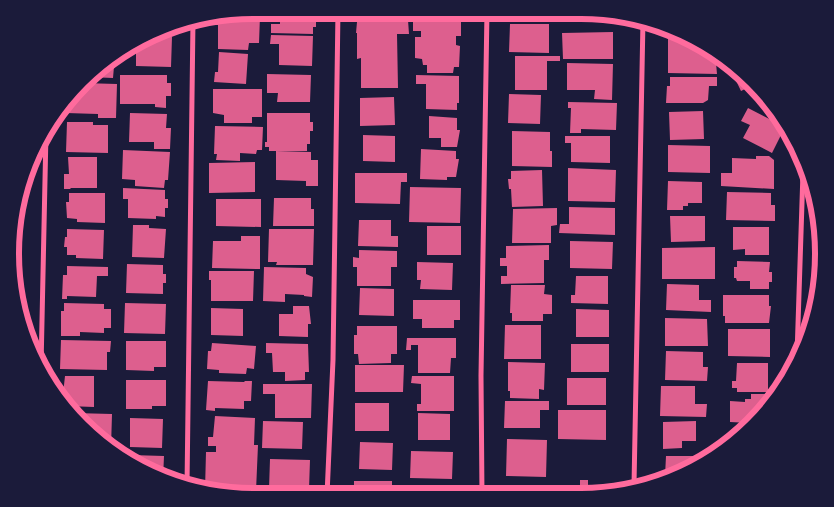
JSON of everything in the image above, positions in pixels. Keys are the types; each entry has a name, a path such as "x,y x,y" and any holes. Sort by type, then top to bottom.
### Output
{"street":[{"path":"327,488 333,360 338,19"},
{"path":"482,488 481,376 487,19"},
{"path":"187,478 193,27"},
{"path":"634,482 643,27"},
{"path":"41,353 46,145"},
{"path":"797,342 803,178"}],"building":[{"path":"238,19 260,19 259,43 249,43 248,50 218,49 218,25 207,25 208,23"},
{"path":"273,19 316,19 316,27 313,27 313,34 271,33 271,24 280,24 280,21 273,21"},
{"path":"357,19 411,19 408,20 409,34 397,34 398,88 361,88 361,58 357,59"},
{"path":"413,19 461,19 461,36 456,36 456,45 460,46 459,67 454,67 453,73 427,73 427,65 423,65 422,59 415,58 415,37 421,37 421,31 413,31"},
{"path":"510,24 549,24 549,53 509,52"},
{"path":"613,32 613,59 563,59 562,33"},
{"path":"271,35 313,36 312,66 279,65 279,44 270,44"},
{"path":"165,37 172,37 171,67 136,66 136,50"},
{"path":"668,39 675,39 684,43 685,46 698,50 716,62 717,74 668,73"},
{"path":"219,52 248,54 246,84 214,82 215,72 218,72"},
{"path":"515,56 560,56 560,61 547,61 547,90 515,90"},
{"path":"567,63 613,64 612,100 594,99 595,90 567,90"},
{"path":"114,65 113,78 99,77"},
{"path":"267,74 311,75 310,102 277,102 278,93 267,93"},
{"path":"120,75 167,75 167,83 171,83 171,96 166,96 166,108 155,107 155,104 120,104"},
{"path":"416,75 459,76 459,103 457,103 457,110 426,109 426,84 416,84"},
{"path":"734,76 746,88 741,91"},
{"path":"670,77 717,77 717,86 709,86 708,100 703,103 666,103 667,86 670,86"},
{"path":"93,83 117,84 116,118 98,118 98,114 66,113"},
{"path":"213,89 262,89 262,117 252,117 252,123 224,123 224,115 213,113"},
{"path":"509,94 541,95 540,124 508,123"},
{"path":"394,97 395,125 360,126 360,98"},
{"path":"568,102 617,103 616,130 581,129 581,133 570,133 571,108 568,108"},
{"path":"748,108 775,122 782,133 772,153 743,138 750,125 741,121"},
{"path":"703,111 704,139 670,140 669,112"},
{"path":"130,113 167,114 166,128 171,128 170,149 154,149 154,142 129,142"},
{"path":"267,113 310,113 313,131 310,131 310,144 307,144 307,151 269,151 269,147 265,147 265,142 267,142"},
{"path":"429,116 457,118 457,130 460,130 457,147 441,147 441,138 429,138"},
{"path":"67,122 93,122 93,125 108,125 108,153 66,152"},
{"path":"215,126 263,127 262,150 257,150 256,154 240,153 240,161 216,160 217,154 214,154"},
{"path":"512,131 550,132 552,167 512,166"},
{"path":"363,135 395,136 395,162 363,161"},
{"path":"565,136 610,136 610,163 571,162 571,143 565,143"},
{"path":"668,145 710,146 710,173 668,172"},
{"path":"421,149 456,151 456,159 459,159 456,177 447,177 447,180 420,179"},
{"path":"123,150 170,152 168,180 165,180 164,188 135,186 135,180 122,179"},
{"path":"276,151 311,152 311,160 318,160 318,186 306,186 306,181 276,180"},
{"path":"756,156 769,156 774,160 774,189 721,186 721,173 732,173 732,158 756,159"},
{"path":"68,157 97,157 97,188 64,189 64,174 69,174"},
{"path":"255,162 255,192 209,193 209,163"},
{"path":"568,168 616,170 615,202 568,201"},
{"path":"542,170 543,206 512,207 511,189 509,189 508,179 511,179 511,171"},
{"path":"355,173 407,173 407,182 401,182 400,204 355,203"},
{"path":"668,181 702,182 702,203 688,203 688,206 683,206 683,210 667,210"},
{"path":"410,187 461,188 460,223 409,222"},
{"path":"123,188 165,190 168,208 165,208 165,217 156,216 156,219 128,218 128,199 123,199"},
{"path":"727,192 771,193 771,205 775,205 775,221 726,220"},
{"path":"69,193 105,193 105,223 77,222 77,219 67,218 66,202 69,202"},
{"path":"274,198 311,198 311,209 314,209 314,226 273,226"},
{"path":"216,199 261,199 261,227 216,226"},
{"path":"569,207 615,208 615,235 559,233 560,224 569,224"},
{"path":"557,208 557,225 551,226 551,243 512,243 513,209"},
{"path":"670,216 705,216 705,241 671,242"},
{"path":"359,220 391,220 391,236 398,236 398,247 358,246"},
{"path":"22,221 21,244 19,244 19,238"},
{"path":"133,225 149,225 149,228 166,229 164,258 132,257"},
{"path":"427,226 461,226 461,255 427,255"},
{"path":"733,227 769,227 769,255 745,255 745,249 733,250"},
{"path":"67,229 104,230 103,259 76,258 76,255 67,255 67,247 64,247"},
{"path":"269,229 314,229 313,265 276,265 277,262 268,262"},
{"path":"241,236 260,236 260,269 212,268 213,241 241,241"},
{"path":"570,241 613,242 612,269 570,268"},
{"path":"549,245 549,260 544,260 544,283 501,284 501,276 507,276 507,266 500,266 500,258 506,258 506,246"},
{"path":"715,247 715,279 662,279 662,248"},
{"path":"359,250 397,251 397,267 391,267 391,286 357,286 357,267 353,267 353,257 359,258"},
{"path":"19,258 22,258 22,284 19,269"},
{"path":"737,261 770,262 769,272 772,272 772,282 769,282 769,289 750,289 750,281 737,281 734,278 734,267 737,267"},
{"path":"417,262 453,263 452,290 420,289 421,280 417,280"},
{"path":"127,264 163,265 166,283 163,283 163,294 126,293"},
{"path":"67,266 108,267 108,276 97,276 96,297 67,296 67,299 62,299 63,275 67,275"},
{"path":"264,267 306,268 306,274 313,277 312,297 285,294 285,302 263,301"},
{"path":"209,271 254,271 253,301 211,301"},
{"path":"576,276 608,276 608,304 571,303 571,295 575,295"},
{"path":"667,284 699,285 699,300 711,300 711,312 666,310"},
{"path":"511,285 545,285 544,294 552,295 552,314 543,314 543,321 512,321 512,313 510,313"},
{"path":"360,288 394,289 394,316 359,315"},
{"path":"723,295 769,295 769,306 771,306 769,323 725,323"},
{"path":"413,300 460,300 460,320 454,320 454,328 422,328 422,319 413,319"},
{"path":"64,303 104,304 104,309 111,309 111,328 104,328 104,333 80,332 80,336 61,336 61,311 64,311"},
{"path":"125,303 166,304 165,334 124,333"},
{"path":"293,306 309,306 311,324 308,324 308,337 279,336 279,314 293,314"},
{"path":"211,308 243,309 243,336 211,335"},
{"path":"576,309 609,310 609,337 576,337"},
{"path":"665,318 707,319 708,346 665,346"},
{"path":"505,325 541,325 541,359 504,359"},
{"path":"357,326 397,326 397,354 391,354 391,363 359,364 358,354 354,354 354,335 357,335"},
{"path":"728,329 770,329 770,357 728,356"},
{"path":"407,338 456,338 456,358 451,358 450,373 418,373 418,345 411,345 411,350 406,350"},
{"path":"61,340 111,341 110,352 107,352 107,370 60,369"},
{"path":"126,341 166,341 166,367 154,367 154,371 126,370"},
{"path":"212,343 256,346 254,369 247,368 246,374 219,373 219,370 207,369 208,351 211,351"},
{"path":"266,343 308,344 309,372 305,372 305,380 285,381 285,372 273,372 272,353 266,353"},
{"path":"571,344 609,344 609,372 571,372"},
{"path":"666,351 703,352 703,367 708,367 707,381 665,380"},
{"path":"508,362 545,363 544,390 539,389 539,399 510,398 510,391 508,391"},
{"path":"737,363 768,363 768,392 737,392 737,388 732,388 732,381 736,381"},
{"path":"355,365 404,365 403,392 355,392"},
{"path":"65,376 94,376 94,407 76,406 63,391"},
{"path":"412,376 454,376 454,411 417,411 417,404 421,404 421,384 411,383"},
{"path":"567,378 606,378 606,405 567,405"},
{"path":"126,380 166,380 166,406 152,406 152,409 126,409"},
{"path":"208,381 252,381 251,401 244,401 244,409 215,408 215,411 206,410"},
{"path":"263,384 312,384 311,418 275,418 275,394 263,394"},
{"path":"661,386 695,386 695,404 707,404 706,417 660,416"},
{"path":"751,394 766,394 766,397 742,423 730,422 730,401 745,402 745,399 751,399"},
{"path":"505,401 549,401 549,410 540,410 540,428 504,428"},
{"path":"355,403 389,403 389,431 355,431"},
{"path":"558,410 606,410 606,440 558,439"},
{"path":"82,413 112,414 111,440"},
{"path":"418,413 450,414 450,440 418,440"},
{"path":"215,416 255,418 254,445 258,445 256,488 238,488 205,483 206,452 216,452 216,446 208,446 208,437 213,437"},
{"path":"130,418 163,419 162,448 130,447"},
{"path":"263,421 303,422 302,449 262,448"},
{"path":"696,421 696,441 682,441 682,448 663,449 663,422"},
{"path":"507,439 547,440 546,477 506,476"},
{"path":"360,442 393,443 392,470 359,469"},
{"path":"411,451 453,452 452,479 410,478"},
{"path":"133,455 164,456 163,470"},
{"path":"666,456 697,456 697,458 665,472"},
{"path":"270,459 310,460 309,488 269,488"},
{"path":"580,480 588,480 588,488 580,488"},
{"path":"354,481 392,481 392,488 354,488"},
{"path":"511,486 526,488 511,488"}]}
